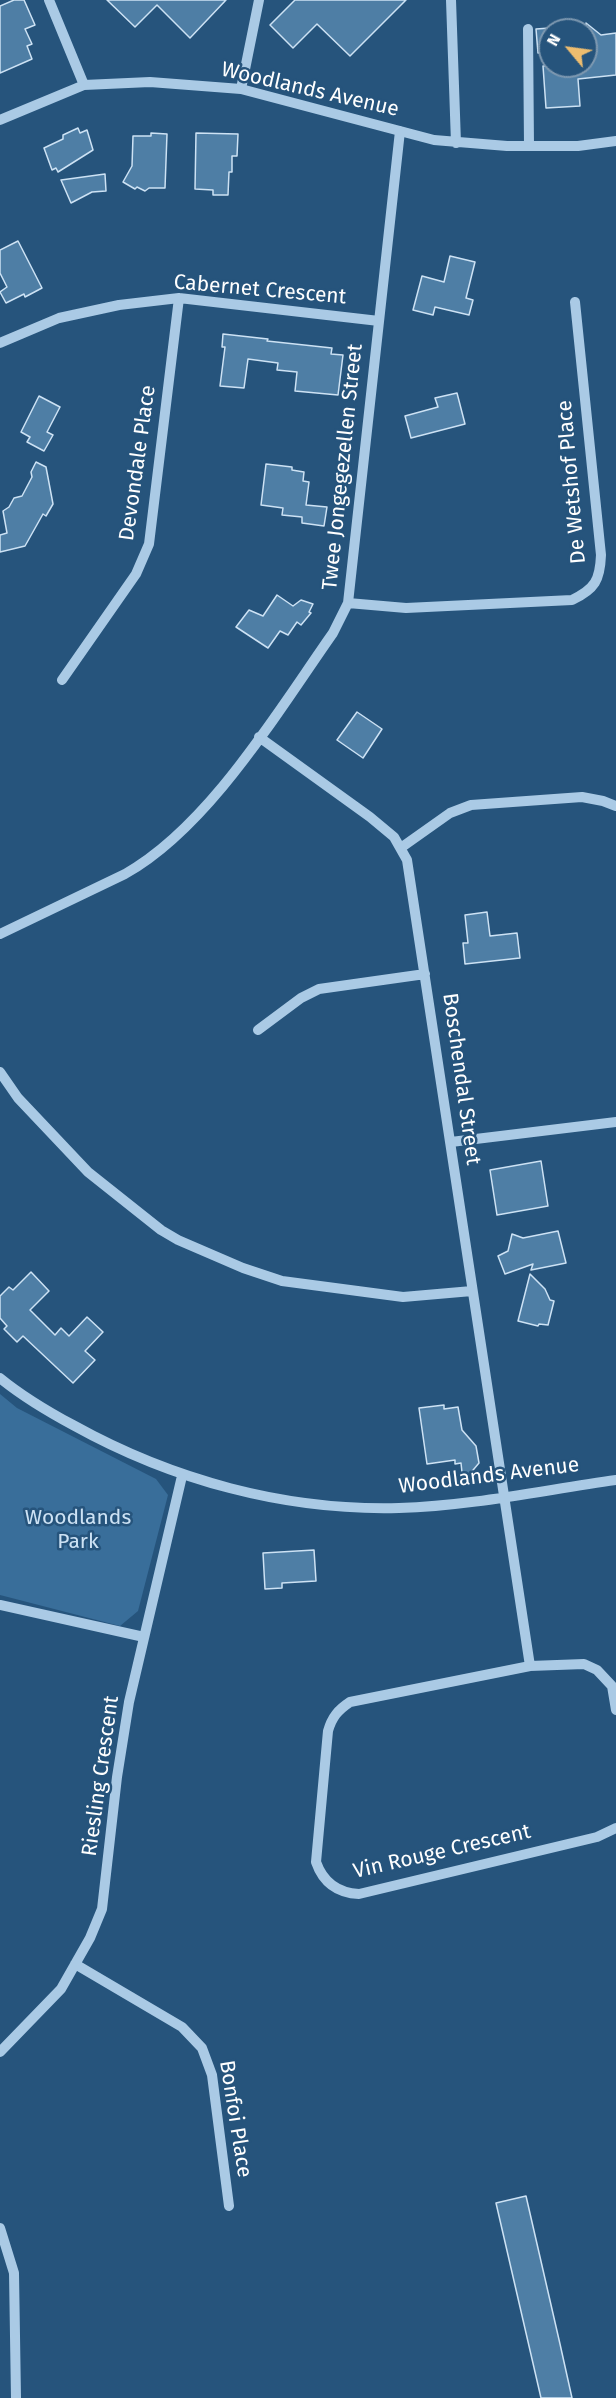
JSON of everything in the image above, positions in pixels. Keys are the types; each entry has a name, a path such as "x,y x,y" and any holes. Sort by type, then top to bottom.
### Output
{"street":[{"path":"49,0 84,85"},
{"path":"241,89 260,0"},
{"path":"451,0 456,143"},
{"path":"528,29 529,146"},
{"name":"Woodlands Avenue","path":"0,120 84,85 150,82 241,89 434,140 456,143 578,146 616,141"},
{"name":"Twee Jongegezellen Street","path":"0,934 142,865 208,805 333,633 348,603 400,131"},
{"name":"Cabernet Crescent","path":"0,343 59,318 119,305 179,298 379,321"},
{"name":"Devondale Place","path":"62,680 136,574 149,544 179,298"},
{"name":"De Wetshof Place","path":"348,603 406,608 572,600 585,594 597,582 601,555 575,302"},
{"path":"259,737 370,817 394,837 402,847 450,813 471,805 582,797 616,806"},
{"name":"Boschendal Street","path":"402,847 407,860 451,1142 502,1496"},
{"path":"258,1030 301,998 319,989 425,974"},
{"path":"0,1072 18,1098 88,1172 161,1230 178,1240 243,1268 282,1281 403,1297 472,1292"},
{"path":"451,1142 616,1122"},
{"name":"Woodlands Avenue","path":"0,1378 48,1411 135,1457 182,1476 285,1500 360,1508 443,1506 616,1480"},
{"name":"Riesling Crescent","path":"0,2052 61,1989 90,1938 104,1902 117,1777 129,1702 182,1476"},
{"path":"502,1496 530,1666"},
{"path":"0,1605 144,1637"},
{"name":"Vin Rouge Crescent","path":"616,1710 612,1686 605,1677 591,1666 584,1664 530,1666 350,1702 338,1711 328,1731 316,1862 328,1883 339,1890 359,1894 597,1837 616,1828"},
{"name":"Bonfoi Place","path":"75,1964 182,2027 202,2048 212,2076 229,2206"},
{"path":"0,2228 14,2272 16,2398"}],"green space":[{"name":"Woodlands Park","path":"0,1394 17,1408 156,1479 168,1495 138,1611 120,1626 0,1595"}],"building":[{"path":"14,0 24,0 35,25 25,29 32,44 27,46 32,59 0,73 0,6"},
{"path":"107,0 226,0 190,38 157,5 135,27"},
{"path":"295,0 406,0 350,56 317,24 293,48 270,25"},
{"path":"536,29 538,29 538,53"},
{"path":"598,33 601,35 616,33 616,75 598,77"},
{"path":"544,78 588,78 578,79 580,106 546,108"},
{"path":"78,128 80,133 87,130 93,150 58,172 56,168 52,170 44,148 63,139 63,135"},
{"path":"151,133 167,134 165,188 149,188 145,191 137,187 135,189 123,182 132,166 133,136 151,136"},
{"path":"196,133 238,134 237,156 232,156 232,172 229,172 228,195 213,195 213,190 195,189"},
{"path":"105,174 106,191 92,192 71,203 61,180"},
{"path":"18,241 42,288 6,303 0,292 7,287 0,273 0,250"},
{"path":"450,256 475,262 466,298 473,300 469,315 435,307 433,315 413,310 422,276 444,282"},
{"path":"223,334 332,348 331,354 343,355 338,395 295,391 297,372 277,370 278,363 248,359 244,388 220,386 225,347 222,347"},
{"path":"457,393 465,424 411,438 405,416 438,407 435,398"},
{"path":"39,396 60,407 47,432 53,435 44,451 27,442 30,437 21,432"},
{"path":"36,462 46,467 53,504 46,516 43,514 25,546 0,552 0,535 7,533 3,511 9,507 14,498 22,496 32,477 31,472"},
{"path":"266,464 292,467 292,470 304,472 303,481 309,482 306,505 327,507 324,526 302,523 302,517 282,515 283,508 261,505"},
{"path":"277,595 293,606 301,600 313,604 309,612 311,613 301,625 297,622 288,635 280,631 268,648 236,627 249,610 263,616"},
{"path":"357,712 382,729 363,758 337,740"},
{"path":"487,912 490,936 517,933 520,958 465,964 463,943 468,943 465,915"},
{"path":"541,1161 548,1206 497,1215 490,1170"},
{"path":"558,1231 566,1263 531,1270 533,1264 505,1274 498,1256 508,1251 512,1234 523,1238"},
{"path":"31,1272 49,1291 30,1310 55,1335 61,1328 69,1336 87,1317 103,1332 85,1351 95,1360 73,1383 23,1336 17,1342 4,1329 7,1326 0,1318 0,1296 9,1287 13,1290"},
{"path":"530,1274 545,1289 550,1300 554,1301 548,1325 539,1324 538,1326 518,1321"},
{"path":"444,1405 444,1409 458,1407 462,1430 476,1446 479,1463 463,1482 461,1463 455,1464 455,1460 427,1464 419,1408"},
{"path":"314,1550 316,1581 282,1583 282,1588 265,1589 263,1553"},
{"path":"526,2196 572,2398 541,2398 496,2203"}]}
